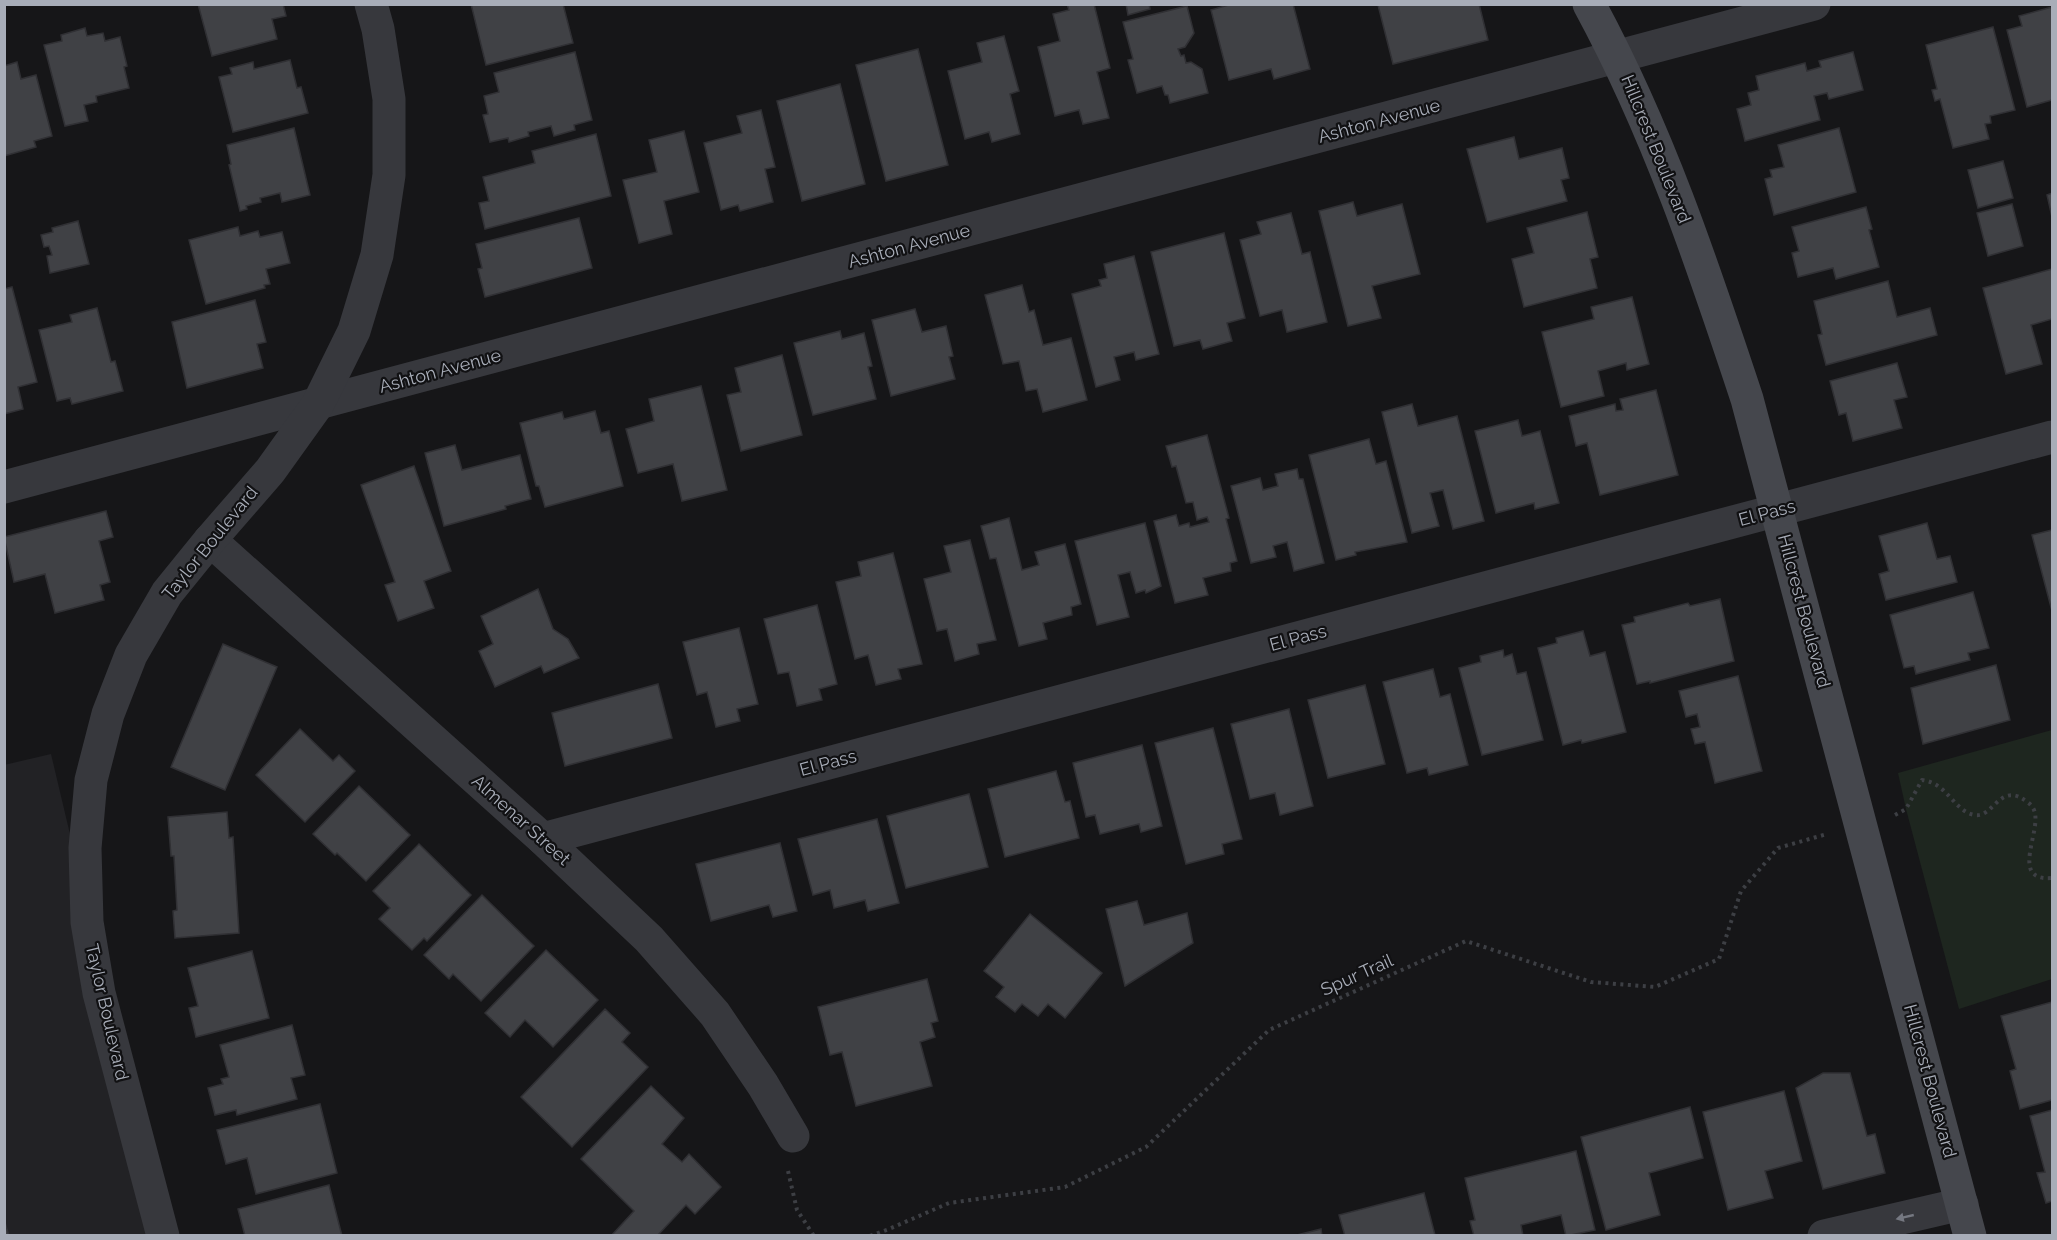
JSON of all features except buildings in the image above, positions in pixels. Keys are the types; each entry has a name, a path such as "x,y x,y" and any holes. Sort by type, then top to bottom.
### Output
{"street":[{"name":"Taylor Boulevard","path":"163,1236 99,993 87,922 85,848 91,780 108,714 131,655 167,593 270,471 318,404 354,331 377,255 389,175 389,99 378,28 371,4"},
{"name":"Hillcrest Boulevard","path":"1589,4 1618,57 1668,170 1747,399 1970,1236"},
{"name":"Ashton Avenue","path":"4,487 1814,4"},
{"name":"El Pass","path":"543,839 2052,436"},
{"name":"Almenar Street","path":"210,540 543,839 649,939 715,1014 763,1085 793,1136"},
{"path":"1824,1236 1962,1204"}],"path":[{"path":"1894,816 1906,809 1922,780 1932,781 1965,811 1976,816 1984,814 2001,798 2010,795 2021,797 2033,806 2036,816 2028,864 2034,874 2045,879 2052,878"},
{"name":"Spur Trail","path":"870,1236 949,1203 1065,1187 1126,1157 1146,1147 1269,1030 1466,941 1591,982 1655,987 1719,959 1741,891 1778,848 1834,832"},
{"path":"793,1136 787,1174 797,1210 814,1236"}],"shaded area":[{"path":"2052,730 2052,979 1959,1009 1898,773"},
{"path":"51,754 165,1235 5,1235 4,765"}]}
